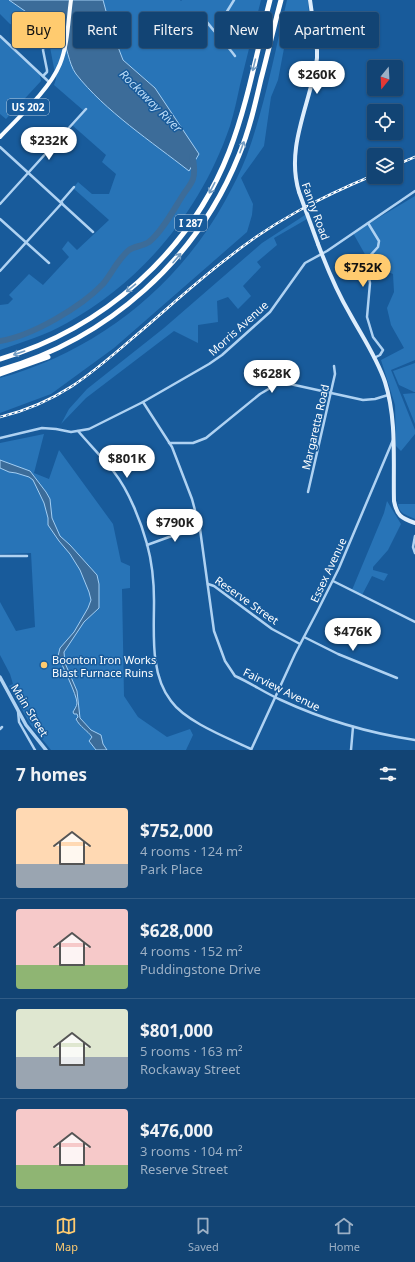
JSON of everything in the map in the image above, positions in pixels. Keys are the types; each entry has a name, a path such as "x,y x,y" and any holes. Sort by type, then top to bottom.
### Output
{"highway":[{"name":"I 287","path":"0,359 52,340 73,329 104,309 123,295 150,271 171,249 189,226 214,185 233,140 244,106 270,0"},
{"name":"I 287","path":"0,370 45,354 78,338 100,325 140,296 166,270 194,237 218,200 234,167 247,132 281,0"},
{"path":"0,374 29,365 60,351 100,325"}],"main road":[{"name":"US 202","path":"0,137 50,82 55,74 64,50 71,0"},
{"name":"Fanny Road","path":"310,0 317,58 295,151 295,176 298,192 322,254 349,312 381,372 388,395 393,438 394,496 396,509 401,516 415,523"}],"street":[{"path":"227,12 234,0"},
{"path":"207,23 215,31"},
{"path":"0,36 50,82"},
{"path":"43,76 48,70 44,48"},
{"path":"229,48 235,56"},
{"path":"0,204 86,109"},
{"path":"0,147 93,232"},
{"path":"0,271 74,187"},
{"name":"Morris Avenue","path":"0,438 42,428 78,432 89,429 143,402 222,355 270,312 302,266 309,260 322,254 415,192"},
{"path":"0,219 49,263"},
{"path":"368,223 379,241 377,249 366,260 370,283 367,319 373,337 383,350 374,358"},
{"name":"Margaretta Road","path":"308,492 335,374 334,366"},
{"path":"169,443 193,443 206,438 260,394 277,384 290,384 363,400 388,395"},
{"name":"Reserve Street","path":"143,402 169,443 192,499 200,529 208,584 214,586 272,628 300,644"},
{"path":"78,432 115,473 132,504 147,544 154,600 156,660 160,680 171,702 188,717 251,750"},
{"name":"Essex Avenue","path":"251,750 300,644 333,581 393,438"},
{"path":"147,544 200,529"},
{"path":"415,536 413,547 415,553"},
{"path":"0,556 27,556"},
{"path":"333,581 415,622"},
{"name":"Fairview Avenue","path":"208,584 214,631 222,653 235,676 275,697 326,719 353,727 415,740"},
{"path":"304,637 338,654 397,678"},
{"name":"Main Street","path":"0,679 26,725 46,750"},
{"path":"18,711 19,722 35,750"},
{"path":"351,750 353,727"}],"shaded area":[{"path":"0,0 9,0 26,12 12,12 12,25 0,14"},
{"path":"103,0 261,0 258,12 215,12 215,48 249,48 230,126 218,157 186,214 145,264 121,286 95,306 51,331 0,350 0,305 8,304 13,299 9,295 29,274 43,285 69,257 62,249 68,241 77,250 109,220 73,188 78,182 92,194 109,194 116,174 102,162 106,155 72,125 84,111 54,85 56,79 50,48 65,48 65,46 75,73 100,100 143,136 189,170 155,88 123,60 118,48 131,48 131,12 106,12"},
{"path":"287,0 308,0 309,12 284,12"},
{"path":"280,32 280,48 284,48 278,80 271,97 264,146 241,178 253,204 252,215 247,232 114,348 51,394 0,413 0,378 35,366 68,352 100,334 130,312 158,288 183,262 205,233 240,173 253,136"},
{"path":"0,36 39,71 41,81 6,119 0,114"},
{"path":"415,196 415,360 391,370 415,430 415,434 401,451 396,446 395,405 381,360 404,348 391,325 387,308 394,292 393,274 371,265 353,233"},
{"path":"305,215 307,219 274,238 277,245 257,262 261,267 243,286 251,296 238,309 228,297 217,301 218,322 198,325 198,343 174,331 86,398 61,424 69,409 87,389 164,328 262,243"},
{"path":"415,363 414,392 399,385 393,371"},
{"path":"415,393 415,424 403,394"},
{"path":"44,434 34,473 49,479 59,450 113,524 121,562 130,566 130,588 122,589 124,696 138,717 167,737 190,729 193,735 186,750 51,750 30,724 9,686 13,684 10,674 0,655 0,602 16,631 35,627 31,553 0,554 0,443"},
{"path":"387,501 401,524 388,550 373,567 373,570 388,574 384,581 372,576 362,595 352,590 384,513"},
{"path":"398,504 415,504 415,519 402,512"}],"water":[{"path":"9,0 103,0 106,12 73,12 73,48 118,48 123,60 155,88 199,154 189,171 130,126 101,101 76,74 71,65 65,44 65,12 26,12"},
{"path":"0,460 30,471 50,499 52,518 60,536 97,575 99,584 99,608 84,622 64,652 65,663 77,691 80,718 91,730 101,735 103,744 107,750 96,750 89,741 92,737 76,719 78,717 77,714 74,714 73,712 77,704 76,699 58,656 60,648 74,632 88,608 91,600 89,592 80,570 48,525 48,518 44,503 33,480 29,477 0,468"}],"waterway":[{"name":"Rockaway River","path":"0,341 13,338 41,327 69,311 94,293 103,284 118,262 129,250 147,243 154,238 168,220 192,181 194,176 192,156"}],"railway":[{"path":"403,162 415,157"},
{"path":"0,417 39,404 72,386 103,364 205,276 263,232 317,201 367,178"}],"place":[{"name":"Boonton Iron Works Blast Furnace Ruins","path":"44,665"}]}
